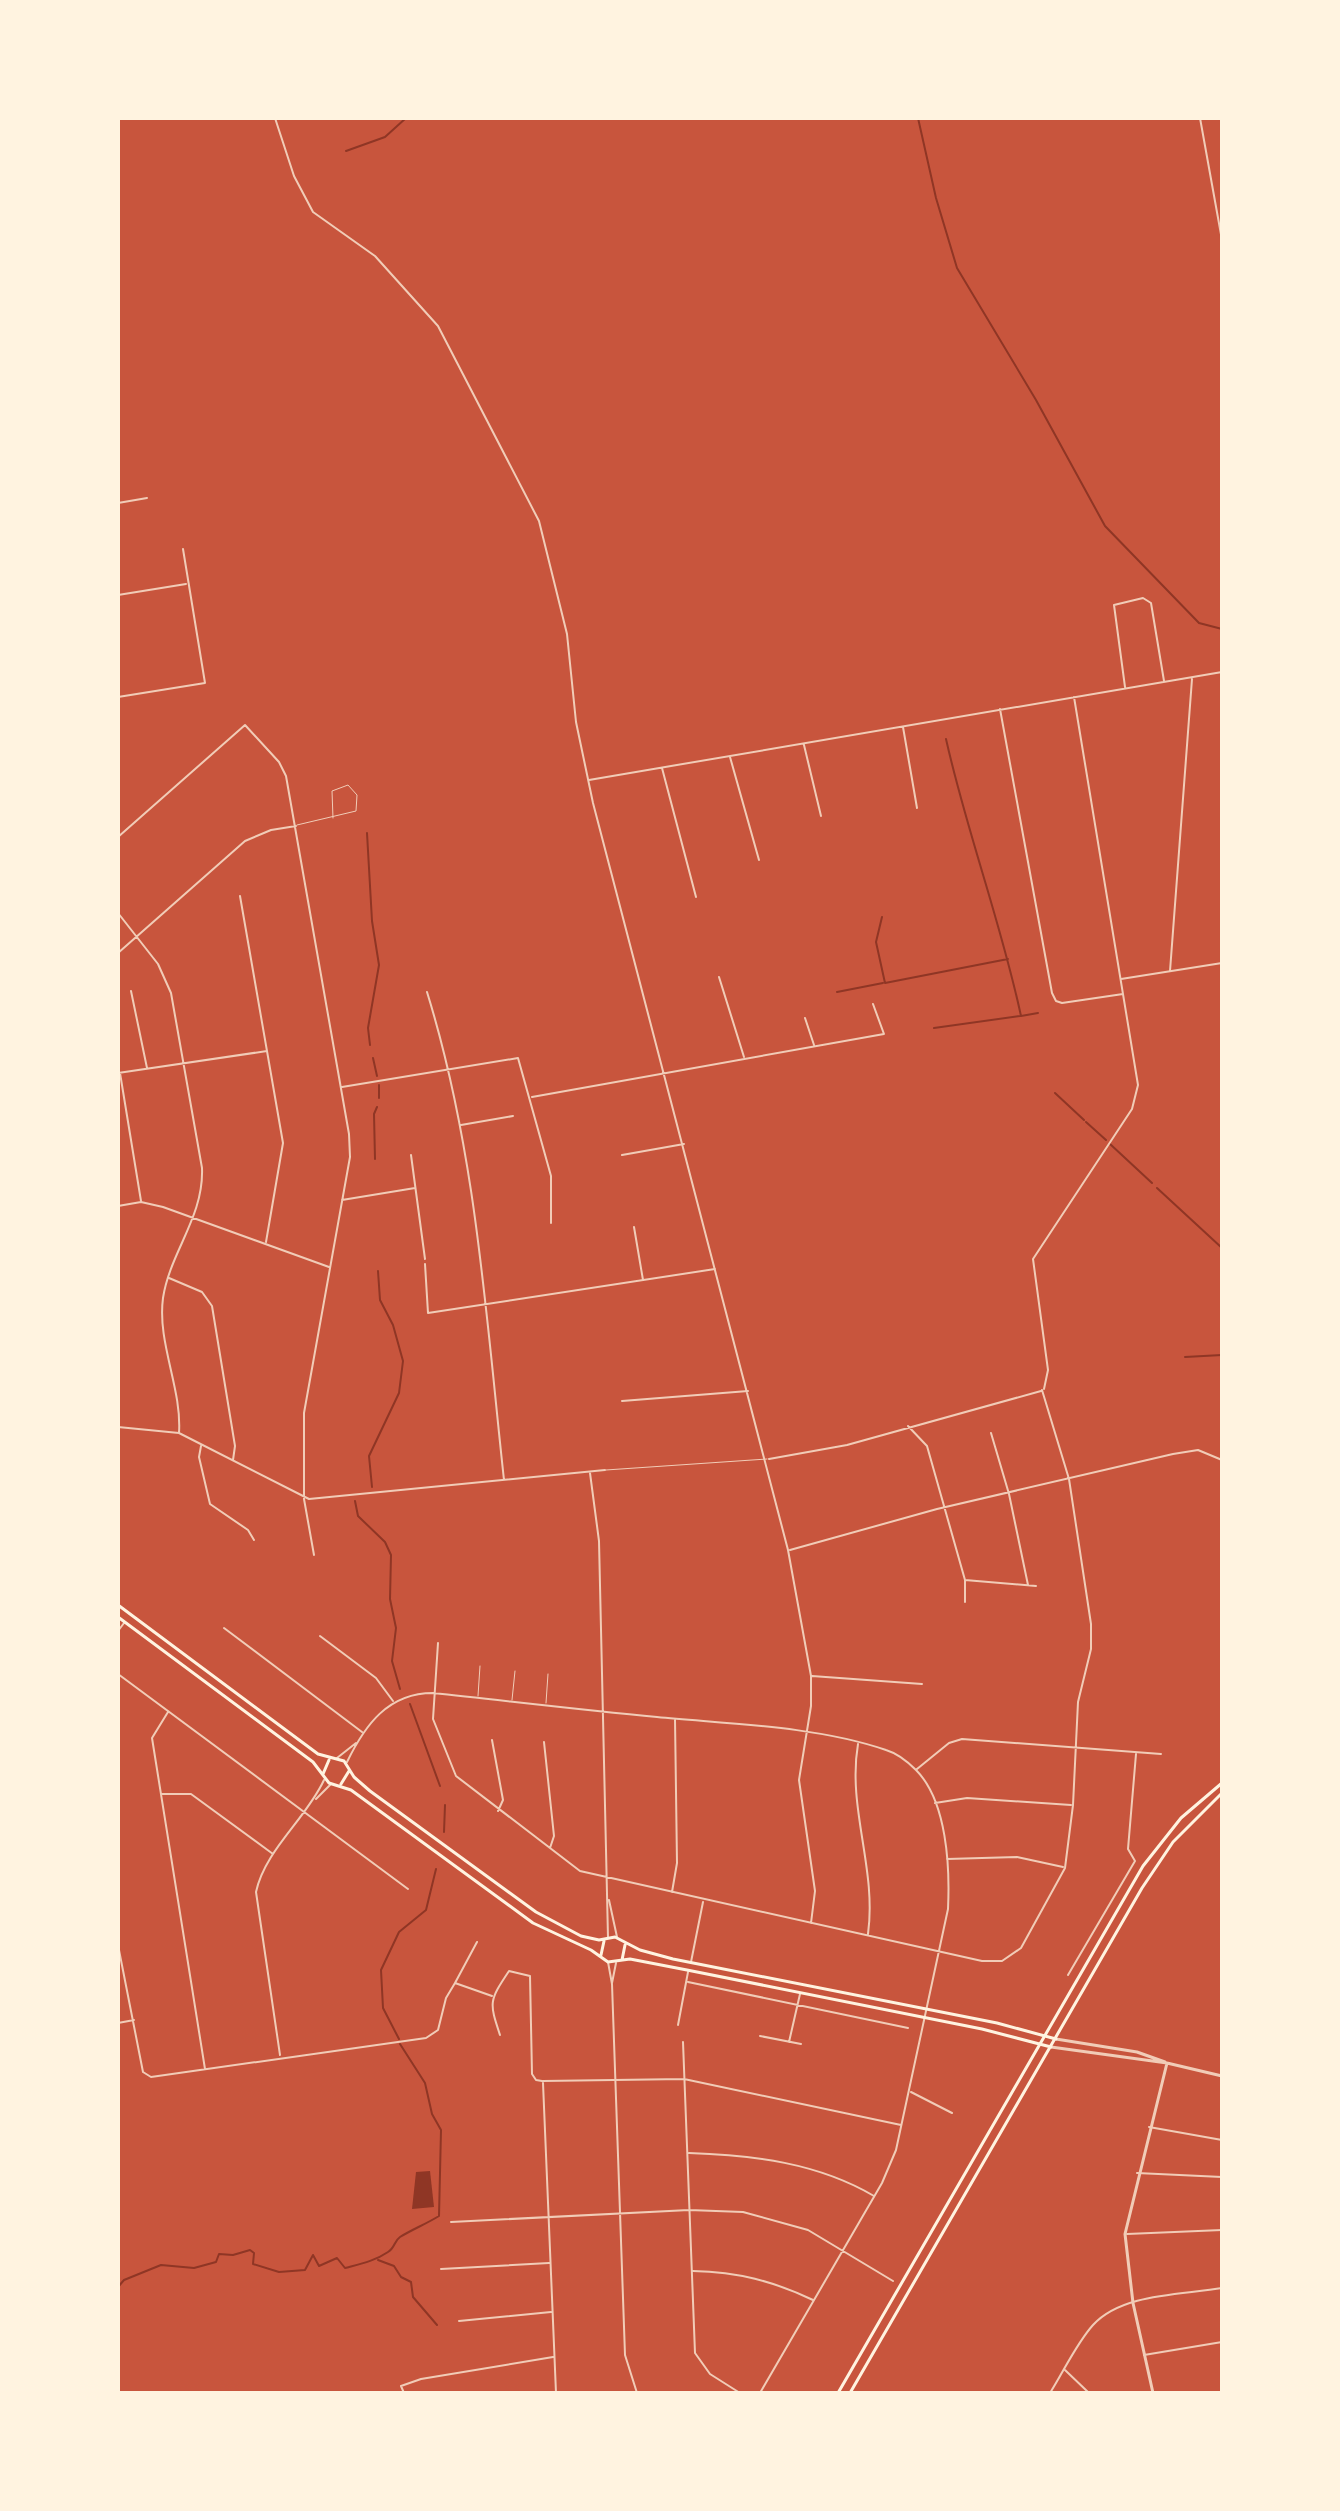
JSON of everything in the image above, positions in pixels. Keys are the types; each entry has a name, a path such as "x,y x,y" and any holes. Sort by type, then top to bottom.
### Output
{"main road":[{"path":"118,1605 293,1737 322,1757 335,1758 348,1766 370,1791 536,1912 581,1936 618,1938 625,1944 691,1963 1056,2039"},
{"path":"118,1617 313,1762 331,1784 351,1790 533,1923 601,1955 608,1962 622,1960 687,1970 982,2029 1051,2047"},
{"path":"324,1777 323,1766 335,1758"},
{"path":"337,1785 348,1778 348,1766"},
{"path":"838,2393 1143,1866 1167,1834 1222,1783"},
{"path":"850,2393 1160,1860 1191,1822 1222,1793"},
{"path":"601,1955 601,1945 607,1938"},
{"path":"622,1960 626,1952 625,1944"},
{"path":"1078,1979 1080,1985 1086,1986"},
{"path":"876,2010 881,2005 879,2001"},
{"path":"863,2349 870,2349 872,2355"}],"street":[{"path":"275,118 294,176 313,212 375,256 439,327 539,521 567,634 572,695 588,780 767,1459 788,1550 811,1676 799,1780 815,1891 811,1923"},
{"path":"1200,118 1222,240"},
{"path":"118,503 147,498"},
{"path":"118,697 205,683 183,549"},
{"path":"118,595 187,584"},
{"path":"1126,688 1114,605 1143,598 1151,603 1165,682"},
{"path":"588,780 1222,672"},
{"path":"1170,971 1192,677"},
{"path":"438,1643 433,1719 452,1770 462,1785 580,1871 703,1901 992,1962 1012,1956 1021,1948 1065,1868 1073,1805 1078,1702 1092,1637 1069,1479 1042,1390 1048,1370 1033,1259 1132,1109 1138,1085 1074,697"},
{"path":"1000,709 1052,993 1056,1001 1062,1003 1124,994"},
{"path":"118,837 245,725 281,767 296,826 350,1157 307,1387 304,1499 314,1555"},
{"path":"902,726 917,808"},
{"path":"803,744 821,816"},
{"path":"730,756 759,860"},
{"path":"662,767 696,897"},
{"path":"118,953 245,841 296,826"},
{"path":"240,896 283,1143 266,1242"},
{"path":"118,913 138,936 169,986 202,1168 202,1185 194,1219 169,1278 162,1311 179,1433"},
{"path":"1121,979 1222,963"},
{"path":"719,977 744,1058"},
{"path":"131,991 147,1068"},
{"path":"427,992 450,1068 460,1125 486,1306 504,1481"},
{"path":"532,1097 884,1034 873,1004"},
{"path":"805,1018 814,1046"},
{"path":"141,1202 119,1072 267,1051"},
{"path":"341,1087 514,1057 522,1061 551,1176 551,1223"},
{"path":"460,1125 513,1116"},
{"path":"622,1155 684,1144"},
{"path":"411,1155 425,1262 428,1313 574,1293 716,1268"},
{"path":"342,1200 416,1188"},
{"path":"118,1206 141,1202 266,1242 329,1267"},
{"path":"634,1227 643,1281"},
{"path":"169,1278 202,1292 212,1306 235,1446 233,1461"},
{"path":"767,1459 847,1445 1042,1390"},
{"path":"622,1401 749,1391"},
{"path":"908,1426 926,1443 965,1580 965,1602"},
{"path":"118,1427 179,1433 304,1499 605,1470"},
{"path":"991,1433 1009,1494 1028,1585"},
{"path":"202,1445 199,1457 210,1504 248,1530 254,1540"},
{"path":"788,1550 944,1509 1198,1450 1222,1460"},
{"path":"589,1472 599,1541 605,1712 607,1938"},
{"path":"965,1580 1036,1586"},
{"path":"118,1631 124,1622"},
{"path":"224,1628 363,1732"},
{"path":"320,1636 376,1678 393,1702"},
{"path":"118,1674 408,1889"},
{"path":"811,1676 922,1684"},
{"path":"348,1766 363,1732 393,1702 412,1694 433,1693 806,1734 895,1754 916,1770 935,1803 946,1859 948,1909 902,2125 893,2159 874,2196 760,2393"},
{"path":"168,1712 152,1738 205,2069"},
{"path":"672,1893 677,1863 675,1719"},
{"path":"916,1770 949,1743 962,1739 1161,1754"},
{"path":"492,1740 503,1800 497,1812"},
{"path":"335,1758 357,1742"},
{"path":"544,1742 554,1836 549,1849"},
{"path":"858,1744 854,1786 871,1891 868,1935"},
{"path":"1068,1975 1135,1861 1128,1849 1136,1753"},
{"path":"280,2056 255,1900 262,1871 314,1799 324,1777"},
{"path":"314,1799 331,1784"},
{"path":"161,1794 191,1794 274,1855"},
{"path":"935,1803 967,1798 1073,1805"},
{"path":"946,1859 1017,1857 1065,1868"},
{"path":"608,1892 618,1938"},
{"path":"691,1963 703,1901"},
{"path":"118,1945 126,1996 132,2002 143,2072 151,2077 429,2036 438,2030 446,1998 477,1942"},
{"path":"608,1962 612,1984 625,2355 635,2392"},
{"path":"612,1984 616,1963"},
{"path":"678,2025 688,1982 687,1970"},
{"path":"500,2035 490,2004 509,1971 530,1976 532,2074 536,2080 684,2079 902,2125"},
{"path":"688,1982 908,2028"},
{"path":"455,1983 492,1996"},
{"path":"789,2042 800,1994"},
{"path":"118,2023 135,2019"},
{"path":"760,2036 801,2044"},
{"path":"1056,2039 1137,2052 1167,2063"},
{"path":"683,2042 697,2358 710,2374 740,2393"},
{"path":"1051,2047 1167,2063 1222,2076"},
{"path":"1153,2393 1133,2303 1125,2234 1137,2173 1167,2063"},
{"path":"543,2081 556,2393"},
{"path":"910,2092 952,2113"},
{"path":"1149,2127 1222,2140"},
{"path":"687,2153 743,2155 839,2176 874,2196"},
{"path":"1137,2173 1222,2177"},
{"path":"451,2222 689,2210 743,2212 777,2220 844,2249 893,2281"},
{"path":"1125,2234 1222,2230"},
{"path":"441,2269 550,2263"},
{"path":"692,2271 747,2275 778,2283 814,2300"},
{"path":"1050,2393 1095,2322 1115,2308 1222,2288"},
{"path":"459,2321 552,2312"},
{"path":"1144,2355 1222,2342"},
{"path":"404,2393 401,2386 436,2376 554,2357"},
{"path":"1064,2370 1089,2393"}],"lane":[{"path":"296,826 333,818 356,811 357,795 348,785 332,791 333,818"},
{"path":"605,1470 767,1459"},
{"path":"477,1698 480,1666"},
{"path":"512,1702 515,1671"},
{"path":"545,1705 548,1674"}],"shaded area":[{"path":"430,2171 434,2207 412,2209 416,2172"}],"waterway":[{"path":"346,151 385,137 406,118"},
{"path":"918,118 936,198 957,268 1036,400 1105,526 1199,623 1222,629"},
{"path":"946,739 1021,1016 1038,1013"},
{"path":"367,833 372,921 379,965 368,1028 370,1045"},
{"path":"882,917 876,942 885,983 1008,959"},
{"path":"837,992 883,983"},
{"path":"934,1028 1020,1016"},
{"path":"373,1058 377,1076"},
{"path":"379,1085 379,1098"},
{"path":"1055,1093 1084,1120"},
{"path":"375,1159 374,1114 377,1107"},
{"path":"1086,1122 1106,1140"},
{"path":"1110,1144 1152,1183"},
{"path":"1157,1188 1222,1248"},
{"path":"372,1487 369,1456 399,1393 403,1361 393,1325 380,1300 378,1271"},
{"path":"1185,1357 1222,1355"},
{"path":"355,1501 358,1516 385,1542 391,1555 390,1599 396,1628 392,1661 400,1689"},
{"path":"410,1704 440,1786"},
{"path":"444,1832 445,1805"},
{"path":"399,2039 383,2008 381,1970 399,1932 426,1910 436,1869"},
{"path":"118,2287 124,2280 161,2265 194,2268 216,2262 219,2254 233,2255 250,2250 254,2253 253,2264 279,2272 305,2270 313,2255 319,2266 337,2258 345,2268 383,2255 400,2237 439,2216 441,2130 432,2114 425,2083 400,2044"},
{"path":"378,2260 394,2266 401,2277 411,2282 413,2297 437,2325"}]}
